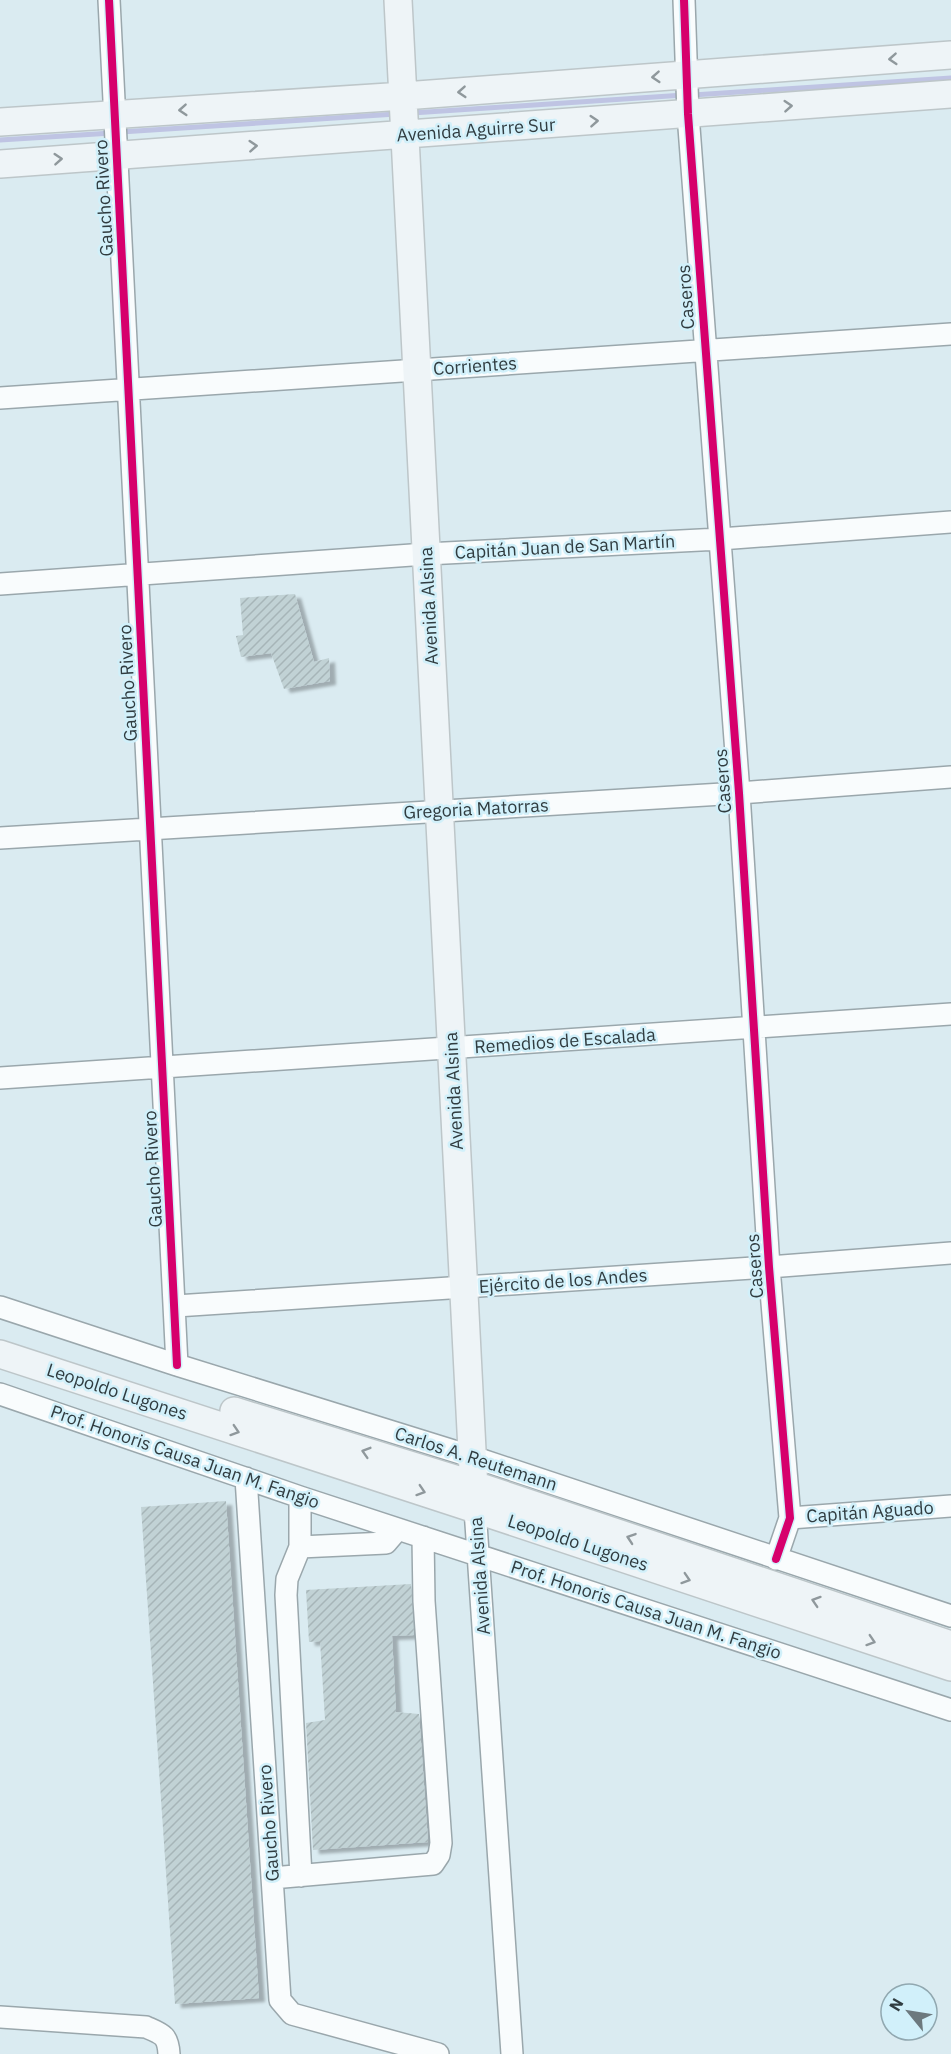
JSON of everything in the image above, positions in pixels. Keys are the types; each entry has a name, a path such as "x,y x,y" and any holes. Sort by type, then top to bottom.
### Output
{"main road":[{"name":"Avenida Alsina","path":"399,0 475,1497"},
{"name":"Avenida Aguirre Sur","path":"0,164 406,116 688,75 951,55"},
{"name":"Avenida Aguirre Sur","path":"0,122 688,114 951,94"},
{"name":"Leopoldo Lugones","path":"0,1335 177,1393 475,1497 951,1667"},
{"name":"Leopoldo Lugones","path":"0,1354 475,1497 951,1645"}],"street":[{"name":"Gaucho Rivero","path":"109,0 176,1306 177,1365"},
{"name":"Caseros","path":"684,0 688,114 739,793 769,1267 790,1518 776,1559"},
{"name":"Corrientes","path":"0,398 951,334"},
{"name":"Capitán Juan de San Martín","path":"0,584 426,554 720,539 951,522"},
{"name":"Gregoria Matorras","path":"0,838 739,793 951,777"},
{"name":"Remedios de Escalada","path":"0,1078 755,1029 951,1014"},
{"name":"Ejército de los Andes","path":"176,1306 951,1253"},
{"name":"Carlos A. Reutemann","path":"0,1307 473,1457 951,1616"},
{"name":"Prof. Honoris Causa Juan M. Fangio","path":"0,1394 300,1497 951,1710"},
{"name":"Gaucho Rivero","path":"246,1478 280,2000 292,2014 438,2054"},
{"path":"300,1497 300,1547 287,1579 286,1595 302,1876"},
{"name":"Avenida Alsina","path":"475,1497 512,2054"},
{"name":"Capitán Aguado","path":"790,1518 951,1506"},
{"path":"300,1547 386,1544 398,1528"},
{"path":"272,1878 433,1864 439,1855 441,1843 424,1601 423,1537"},
{"path":"254,1599 286,1595"},
{"path":"0,2017 146,2027 162,2034 168,2042 169,2053"}],"building":[{"path":"295,594 314,662 329,658 330,681 284,689 271,653 241,657 236,636 243,635 240,598"},
{"path":"226,1501 259,1998 175,2004 141,1507"},
{"path":"411,1584 414,1635 392,1636 396,1712 419,1714 428,1842 313,1850 306,1723 325,1720 320,1641 309,1642 306,1590"}],"waterway":[{"path":"693,95 951,78"},
{"path":"412,113 684,95"},
{"path":"121,132 396,114"},
{"path":"0,140 112,133"}],"cycle path":[{"path":"109,0 177,1365"},
{"path":"684,0 688,114 739,793 769,1267 790,1518 776,1559"}]}
